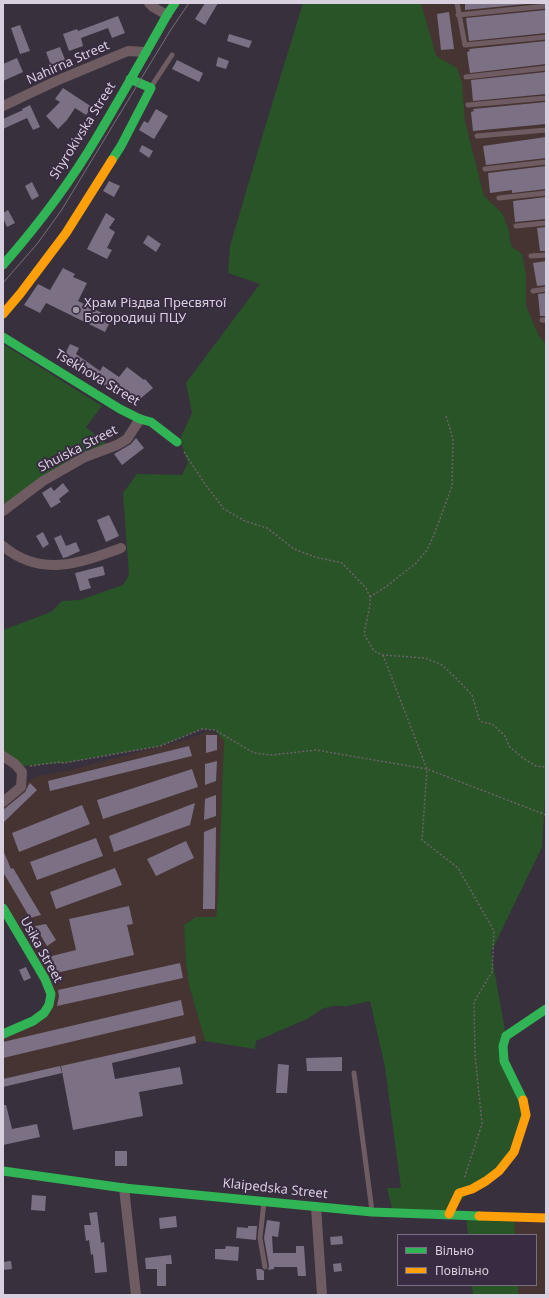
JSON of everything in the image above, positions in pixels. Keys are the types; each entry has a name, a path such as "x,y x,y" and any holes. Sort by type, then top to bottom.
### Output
{"street":[{"path":"149,3 167,15"},
{"name":"Shyrokivska Street","path":"3,265 31,233 73,175 97,138 175,3"},
{"name":"Nahirna Street","path":"3,106 56,81 128,51 146,52"},
{"path":"3,314 66,233 121,146 151,88 130,79"},
{"name":"Tsekhova Street","path":"3,337 120,409 140,419 151,422 177,442"},
{"name":"Shuiska Street","path":"3,512 43,481 85,457 117,445 127,439 140,419"},
{"path":"3,546 23,560 40,565 71,564 90,560 121,548"},
{"path":"3,756 15,764 22,772 21,787 3,802"},
{"name":"Usika Street","path":"3,908 46,979 51,994 49,1005 44,1013 33,1021 3,1034"},
{"path":"449,1214 459,1193 472,1189 486,1181 499,1171 514,1152 526,1115 525,1104 504,1060 503,1046 506,1036 546,1009"},
{"name":"Klaipedska Street","path":"3,1171 124,1188 372,1212 546,1218"},
{"path":"124,1188 136,1295"},
{"path":"316,1207 322,1295"}],"lane":[{"path":"457,3 458,15 465,45 546,37"},
{"path":"458,15 546,6"},
{"path":"151,88 172,55"},
{"path":"466,77 546,68"},
{"path":"468,105 546,98"},
{"path":"477,136 546,130"},
{"path":"485,169 546,162"},
{"path":"499,198 546,193"},
{"path":"516,226 546,223"},
{"path":"531,256 546,255"},
{"path":"533,291 546,289"},
{"path":"354,1073 372,1212"},
{"path":"264,1201 260,1238 265,1267"}],"path":[{"path":"370,597 387,586 416,563 427,550 434,535 452,486 454,439 446,416"},
{"path":"177,442 205,484 224,508 245,521 267,528 294,549 315,557 342,563 366,588 370,597 370,605 364,634 374,651 383,655 425,658 442,665 472,695 479,719 482,722 492,724 505,736 509,746 524,759 536,766 546,767"},
{"path":"383,655 427,769 422,840 458,868 494,930 492,972 474,1002 475,1056 482,1124 459,1193"},
{"path":"15,764 30,766 59,762 64,763 160,746 202,729 215,730 254,753 272,755 316,750 427,769 546,816"}],"shaded area":[{"path":"421,3 546,3 546,344 539,336 526,306 522,254 511,246 509,231 502,213 484,196 465,122 457,68 436,57"},
{"path":"207,732 220,735 224,741 216,918 196,917 184,925 189,985 205,1041 3,1087 3,1036 52,1005 3,908 3,802 34,777 70,770 185,740"},
{"path":"514,1216 546,1218 546,1295 518,1295 518,1286 537,1286 537,1234 515,1234"}],"green space":[{"path":"303,3 421,3 436,56 457,68 462,83 465,122 484,196 502,213 509,231 511,246 522,254 526,274 526,306 539,336 546,344 546,783 542,847 491,952 506,1036 503,1046 525,1104 514,1152 472,1189 449,1214 393,1213 387,1188 401,1188 385,1067 370,1001 348,1006 332,1006 322,1009 307,1019 256,1041 255,1049 205,1041 189,985 184,925 196,917 216,917 224,741 215,730 201,729 160,746 64,763 22,766 3,756 3,630 51,612 62,601 80,600 123,585 129,575 123,493 137,474 182,475 188,463 180,439 192,413 186,383 260,284 228,273 230,246"},
{"path":"3,344 102,406 86,427 108,445 3,506"},
{"path":"466,1216 514,1216 515,1234 468,1234"},
{"path":"472,1286 518,1286 518,1295 473,1295"}],"building":[{"path":"205,3 218,3 205,25 195,19"},
{"path":"465,3 536,3 465,10"},
{"path":"546,10 546,33 469,41 466,18"},
{"path":"449,12 454,49 441,50 437,14"},
{"path":"118,16 125,33 112,38 108,28 81,38 83,46 69,51 63,34 77,29 78,31"},
{"path":"20,25 30,51 20,54 11,28"},
{"path":"229,34 252,41 249,48 227,41"},
{"path":"546,41 546,64 470,73 467,52 470,51 469,49"},
{"path":"60,47 66,62 52,68 46,52"},
{"path":"218,57 229,61 226,69 216,66"},
{"path":"17,58 23,72 3,81 3,64"},
{"path":"177,60 203,73 199,82 172,69"},
{"path":"546,72 546,94 473,101 471,80"},
{"path":"63,88 92,107 86,115 75,108 67,120 58,129 46,116 60,102 55,99"},
{"path":"546,102 546,124 473,131 471,112 474,111 473,109"},
{"path":"30,105 40,127 33,130 27,118 3,129 3,119 23,110 22,109"},
{"path":"156,109 168,116 154,139 139,130 144,121 148,123"},
{"path":"546,137 546,158 486,165 483,146"},
{"path":"142,145 153,151 149,158 139,151"},
{"path":"546,166 546,189 512,193 512,190 490,193 488,173"},
{"path":"109,181 120,186 114,197 103,191"},
{"path":"32,182 39,196 32,200 25,186"},
{"path":"546,197 546,219 515,222 513,201"},
{"path":"8,210 15,223 7,227 3,218 3,213"},
{"path":"106,213 115,219 109,228 115,232 107,248 112,250 107,259 87,249"},
{"path":"546,227 546,251 540,251 537,228"},
{"path":"148,235 161,244 156,252 143,243"},
{"path":"546,261 546,285 537,286 533,263"},
{"path":"63,268 75,274 73,277 87,283 78,301 112,318 105,332 46,303 40,313 24,305 38,284 50,290"},
{"path":"546,293 546,316 540,316 538,294"},
{"path":"70,344 79,348 76,354 100,371 103,366 119,377 127,367 144,380 145,379 153,388 134,404 122,390 117,396 109,390 110,389 65,362 68,355 65,354"},
{"path":"136,438 144,448 122,465 114,454 131,444"},
{"path":"63,483 69,491 59,499 61,502 51,508 42,493 51,487 54,491"},
{"path":"109,515 119,536 106,542 97,520"},
{"path":"43,532 49,544 43,548 36,536"},
{"path":"61,535 66,546 76,542 80,551 63,558 54,538"},
{"path":"103,566 105,575 88,579 91,588 80,591 75,573"},
{"path":"206,735 217,735 217,750 206,753"},
{"path":"189,746 192,756 50,791 48,781"},
{"path":"217,761 216,781 205,785 205,764"},
{"path":"192,769 198,787 103,819 97,800"},
{"path":"30,783 37,790 3,823 3,810 25,792"},
{"path":"216,795 216,816 204,820 205,799"},
{"path":"195,803 190,825 114,852 109,836"},
{"path":"82,805 90,824 19,852 12,833"},
{"path":"216,827 215,909 203,909 204,832"},
{"path":"96,838 103,856 37,880 30,862"},
{"path":"186,841 194,858 156,876 147,859"},
{"path":"3,850 11,869 13,868 41,915 30,918 3,872"},
{"path":"115,868 122,885 56,909 50,892"},
{"path":"129,906 133,924 127,925 134,955 52,974 48,957 76,950 69,919"},
{"path":"46,924 56,940 47,946 35,926"},
{"path":"180,963 183,978 57,1006 59,996 58,990"},
{"path":"26,967 31,978 24,981 19,970"},
{"path":"181,1000 184,1015 3,1058 3,1042"},
{"path":"195,1036 196,1043 112,1063 115,1079 180,1067 183,1084 139,1092 143,1116 73,1130 61,1066"},
{"path":"342,1057 342,1071 307,1071 306,1058"},
{"path":"278,1064 289,1065 287,1093 276,1093"},
{"path":"60,1066 62,1073 3,1087 3,1079"},
{"path":"3,1105 6,1105 12,1129 37,1124 40,1137 3,1145"},
{"path":"115,1151 127,1151 127,1166 115,1166"},
{"path":"32,1195 46,1196 45,1211 31,1210"},
{"path":"97,1212 101,1243 104,1242 107,1272 95,1273 93,1254 91,1255 89,1240 86,1241 84,1225 91,1225 89,1213"},
{"path":"176,1216 177,1227 160,1229 159,1218"},
{"path":"267,1220 280,1222 278,1237 272,1236 273,1253 296,1253 296,1246 304,1246 306,1276 298,1276 297,1267 274,1267 274,1269 268,1270 269,1266 264,1238"},
{"path":"248,1226 257,1226 256,1240 236,1238 237,1227 248,1228"},
{"path":"342,1236 343,1244 331,1245 330,1237"},
{"path":"226,1246 239,1247 238,1261 215,1259 215,1249 225,1249"},
{"path":"171,1255 172,1264 166,1264 166,1286 157,1286 157,1269 146,1269 145,1258"},
{"path":"11,1261 12,1269 3,1270 3,1262"},
{"path":"341,1263 342,1271 334,1272 333,1264"},
{"path":"256,1269 261,1269 264,1271 264,1280 257,1280"}],"tram line":[{"path":"3,283 37,244 61,211 170,31 189,3"}],"traffic: fast":[{"path":"3,265 29,235 76,171 175,3"},
{"path":"112,160 121,146 151,88 130,79"},
{"path":"3,337 120,409 140,419 151,422 177,442"},
{"path":"3,908 45,979 51,994 49,1005 44,1013 33,1021 3,1034"},
{"path":"523,1100 504,1061 503,1046 506,1036 546,1009"},
{"path":"3,1171 124,1188 372,1212 479,1216"}],"traffic: slow":[{"path":"3,314 66,233 112,160"},
{"path":"449,1214 459,1193 472,1189 486,1181 499,1171 514,1152 526,1115 523,1100"},
{"path":"479,1216 546,1218"}],"place":[{"name":"Храм Різдва Пресвятої Богородиці ПЦУ","path":"76,310"}]}
